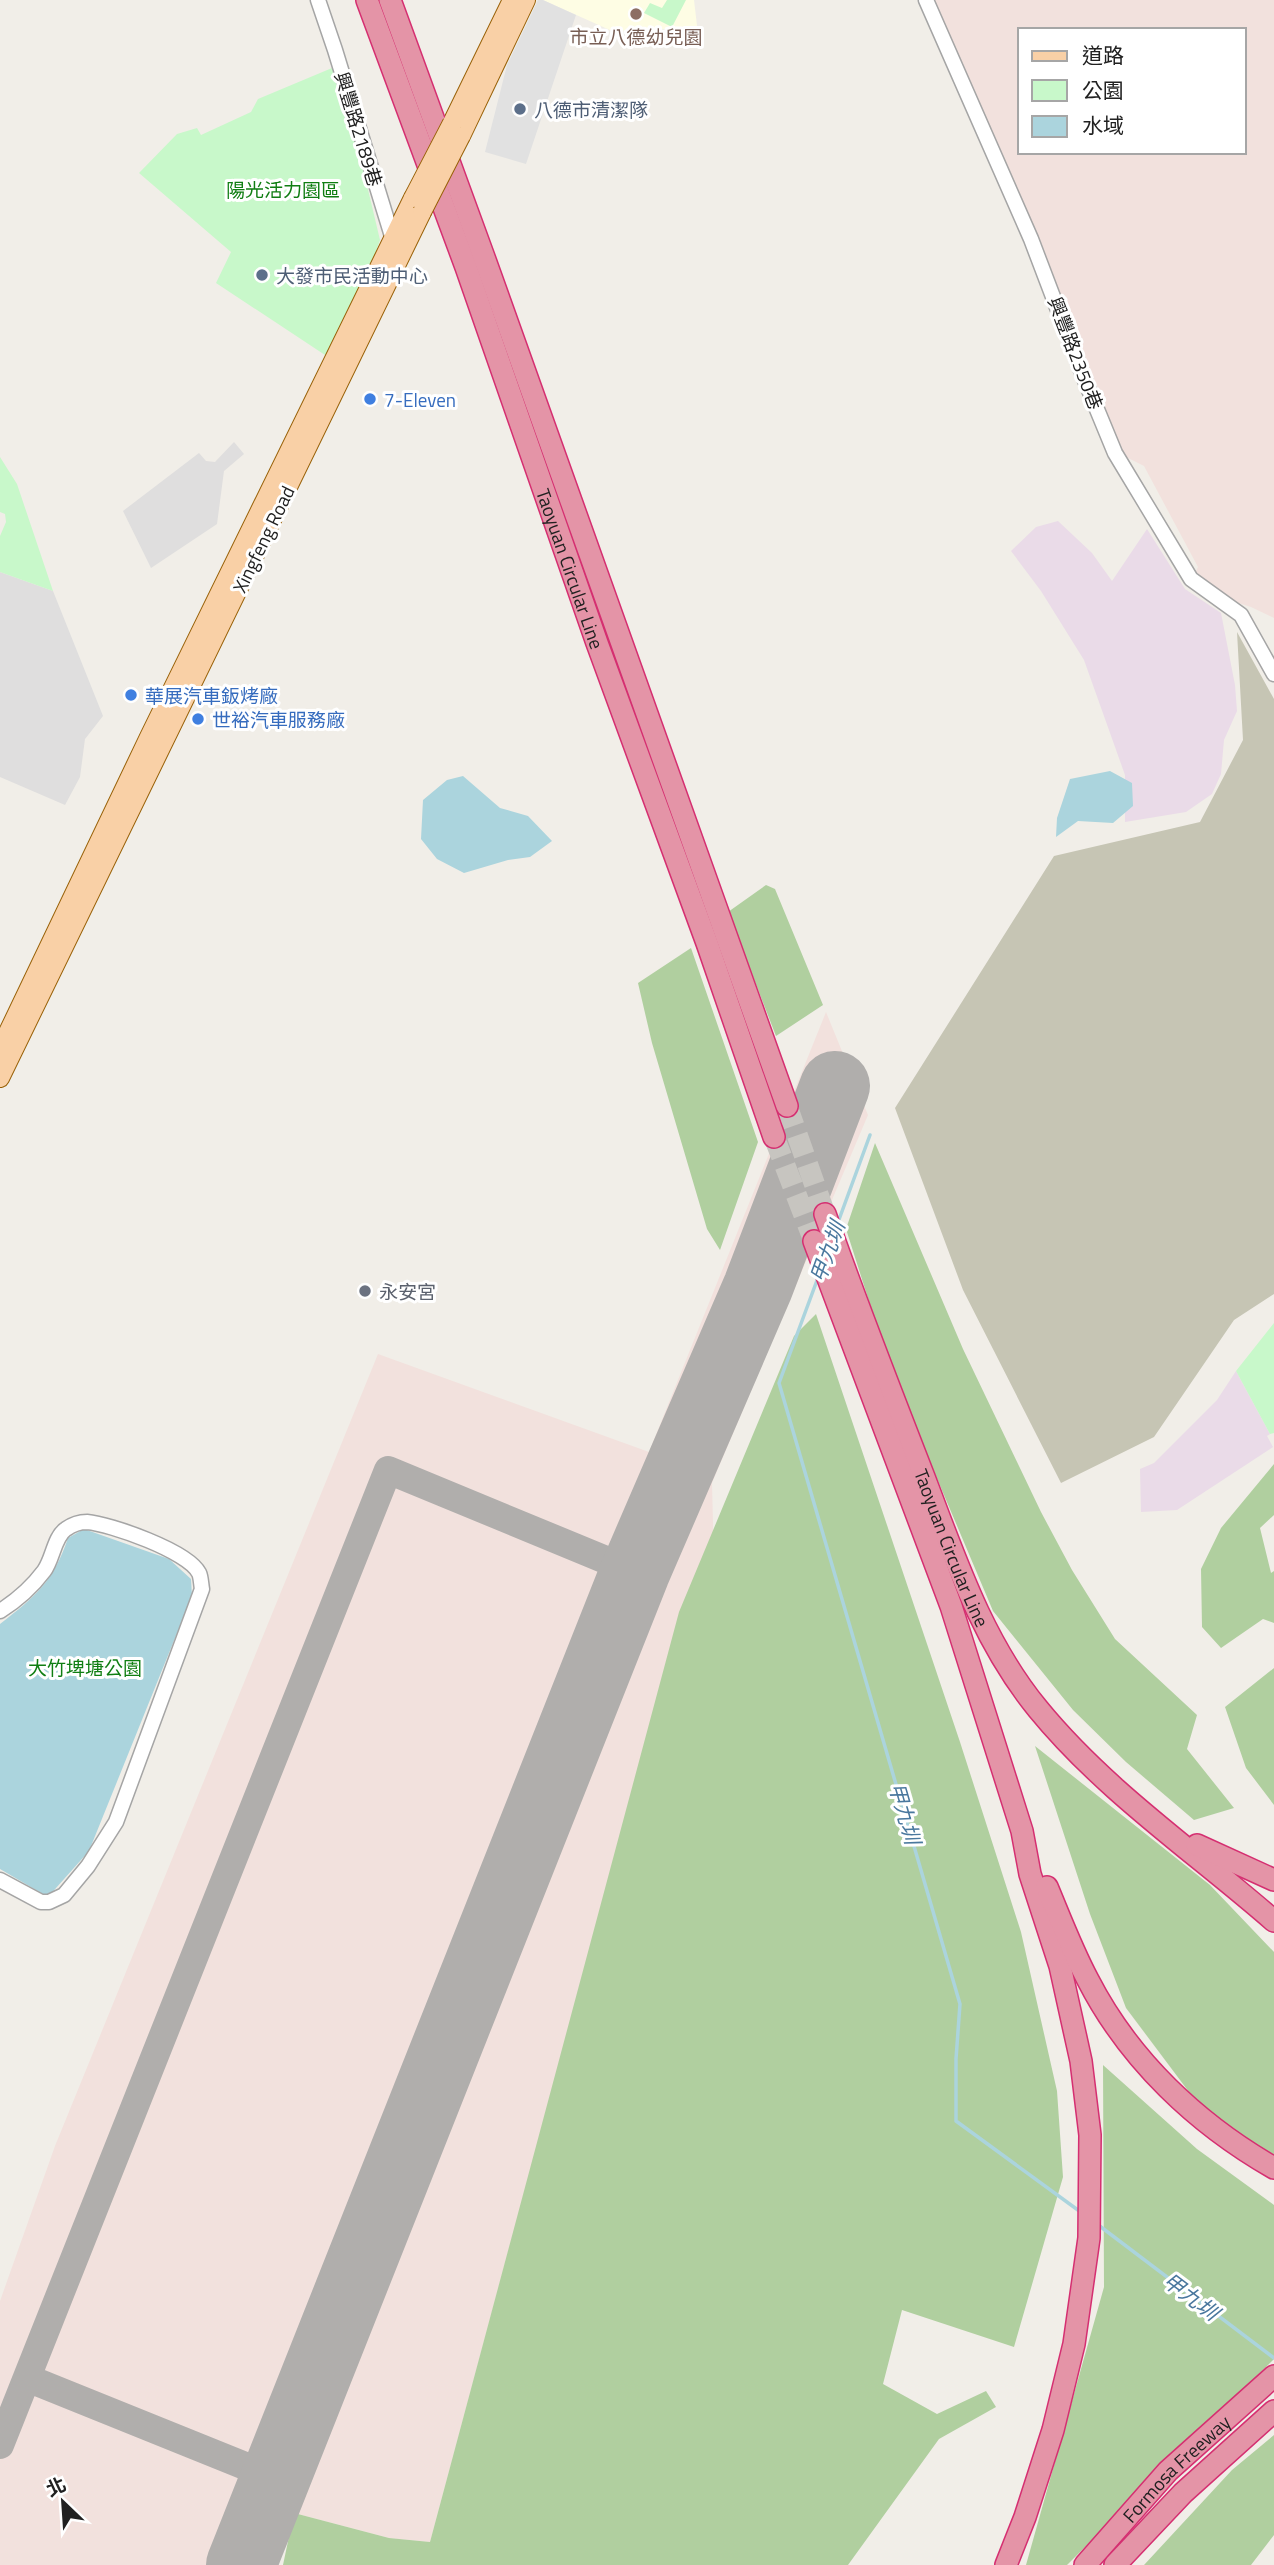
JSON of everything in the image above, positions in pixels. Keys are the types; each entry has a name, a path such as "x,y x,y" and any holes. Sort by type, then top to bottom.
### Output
{"highway":[{"name":"Taoyuan Circular Line","path":"367,0 466,267 774,1138"},
{"name":"Taoyuan Circular Line","path":"390,0 787,1106"},
{"name":"Taoyuan Circular Line","path":"1022,1831 951,1606 826,1242 986,1633 1037,1708 1084,1758 1163,1830"},
{"path":"1163,1830 1274,1880"},
{"path":"1163,1830 1274,1921"},
{"path":"1022,1831 1088,1981 1120,2030 1156,2076 1197,2117 1240,2149 1274,2168"},
{"path":"1006,2565 1025,2517 1053,2430 1074,2344 1089,2238 1090,2135 1081,2061 1060,1966 1030,1874 1022,1831"},
{"name":"Formosa Freeway","path":"1085,2565 1168,2471 1274,2376"},
{"name":"Formosa Freeway","path":"1115,2565 1183,2493 1274,2411"}],"main road":[{"name":"Xingfeng Road","path":"456,129 512,0"},
{"name":"Xingfeng Road","path":"0,1078 399,259 418,205 526,0"},
{"name":"Xingfeng Road","path":"0,1049 149,737 393,240 418,205"}],"street":[{"name":"興豐路2189巷","path":"318,0 399,259"},
{"name":"興豐路2350巷","path":"926,0 1031,239 1115,453 1191,579 1241,615 1274,674"},
{"path":"0,1611 15,1602 45,1570 63,1531 75,1523 86,1522 104,1526 159,1544 179,1555 199,1572 202,1589 116,1822 88,1866 64,1895 49,1902 41,1902 0,1880"}],"shaded area":[{"name":"八德市清潔隊","path":"538,0 576,15 526,164 485,152 507,65"},
{"name":"市立八德幼兒園","path":"543,0 694,0 698,34 689,48 666,29 612,31"},
{"path":"933,0 1274,0 1274,618 1220,597 1195,573 1198,567 1144,466 1120,454"},
{"path":"234,442 244,454 224,471 217,524 151,568 123,511 199,453 206,461 215,462"},
{"path":"1058,521 1092,553 1112,581 1147,529 1185,589 1221,613 1235,685 1237,711 1224,740 1221,774 1212,794 1186,812 1125,822 1125,775 1084,660 1041,591 1011,551 1036,527"},
{"path":"0,572 53,591 103,716 85,739 80,777 65,805 0,777"},
{"path":"1237,632 1274,699 1274,1294 1234,1320 1154,1437 1061,1483 963,1290 895,1108 1054,856 1200,822 1243,740"},
{"path":"826,1012 868,1115 712,1483 717,1683 509,2248 430,2542 389,2538 294,2513 276,2565 0,2565 0,2301 55,2146 378,1354 649,1452"},
{"path":"1236,1371 1270,1434 1267,1436 1273,1447 1177,1510 1141,1512 1140,1469 1154,1463 1217,1400"}],"green space":[{"path":"667,0 686,0 672,27 644,13 650,3 662,8"},
{"name":"陽光活力園區","path":"332,68 361,160 380,240 370,269 328,357 216,283 231,252 139,173 177,134 197,128 201,135 251,112 258,99"},
{"path":"0,457 17,484 53,591 0,572 0,536 6,522 5,514 0,512"},
{"path":"766,885 775,889 823,1005 776,1036 728,912"},
{"path":"691,948 758,1142 720,1250 707,1229 652,1043 638,983"},
{"path":"875,1143 963,1349 1041,1512 1072,1570 1115,1639 1197,1715 1187,1749 1234,1808 1194,1820 1126,1762 1073,1710 993,1611 890,1367 846,1229"},
{"path":"816,1314 1021,1932 1057,2091 1063,2177 1014,2347 902,2310 883,2384 937,2414 986,2391 996,2407 939,2439 848,2565 283,2565 294,2513 389,2538 430,2542 679,1612 794,1336"},
{"path":"1274,1323 1274,1433 1270,1434 1236,1371"},
{"path":"1274,1464 1274,1515 1260,1528 1271,1573 1274,1571 1274,1623 1263,1619 1221,1648 1202,1627 1201,1569 1221,1528"},
{"path":"1274,1668 1274,1805 1246,1768 1225,1707"},
{"path":"1035,1746 1210,1885 1274,1952 1274,2161 1195,2100 1126,2008 1090,1914"},
{"path":"1103,2065 1197,2149 1274,2205 1274,2359 1067,2565 1026,2565 1104,2287"},
{"path":"1274,2435 1274,2535 1251,2565 1144,2565 1232,2470"}],"water":[{"path":"1110,771 1132,783 1133,806 1113,823 1078,821 1056,837 1057,818 1070,779"},
{"path":"463,776 500,808 528,816 552,841 530,857 508,860 464,873 437,859 421,839 423,800 447,780"},
{"name":"大竹埤塘公園","path":"84,1529 169,1559 191,1579 192,1596 89,1851 48,1897 0,1869 0,1624 42,1587 56,1566 68,1538"}],"waterway":[{"name":"甲九圳","path":"837,1225 870,1135"},
{"name":"甲九圳","path":"819,1275 779,1383 960,2004 956,2059 956,2121 1082,2213"},
{"name":"甲九圳","path":"1097,2224 1274,2358"}],"taxiway":[{"path":"0,2445 388,1470 635,1572"},
{"path":"27,2378 275,2478"}],"runway":[{"path":"241,2565 635,1572 758,1287 835,1086"}],"tunnel":[{"path":"787,1106 825,1214"},
{"path":"774,1137 814,1241"}],"place":[{"name":"市立八德幼兒園","path":"636,14"},
{"name":"八德市清潔隊","path":"520,109"},
{"name":"大發市民活動中心","path":"262,275"},
{"name":"7-Eleven","path":"370,399"},
{"name":"華展汽車鈑烤廠","path":"131,695"},
{"name":"世裕汽車服務廠","path":"198,719"},
{"name":"永安宮","path":"365,1291"}]}
